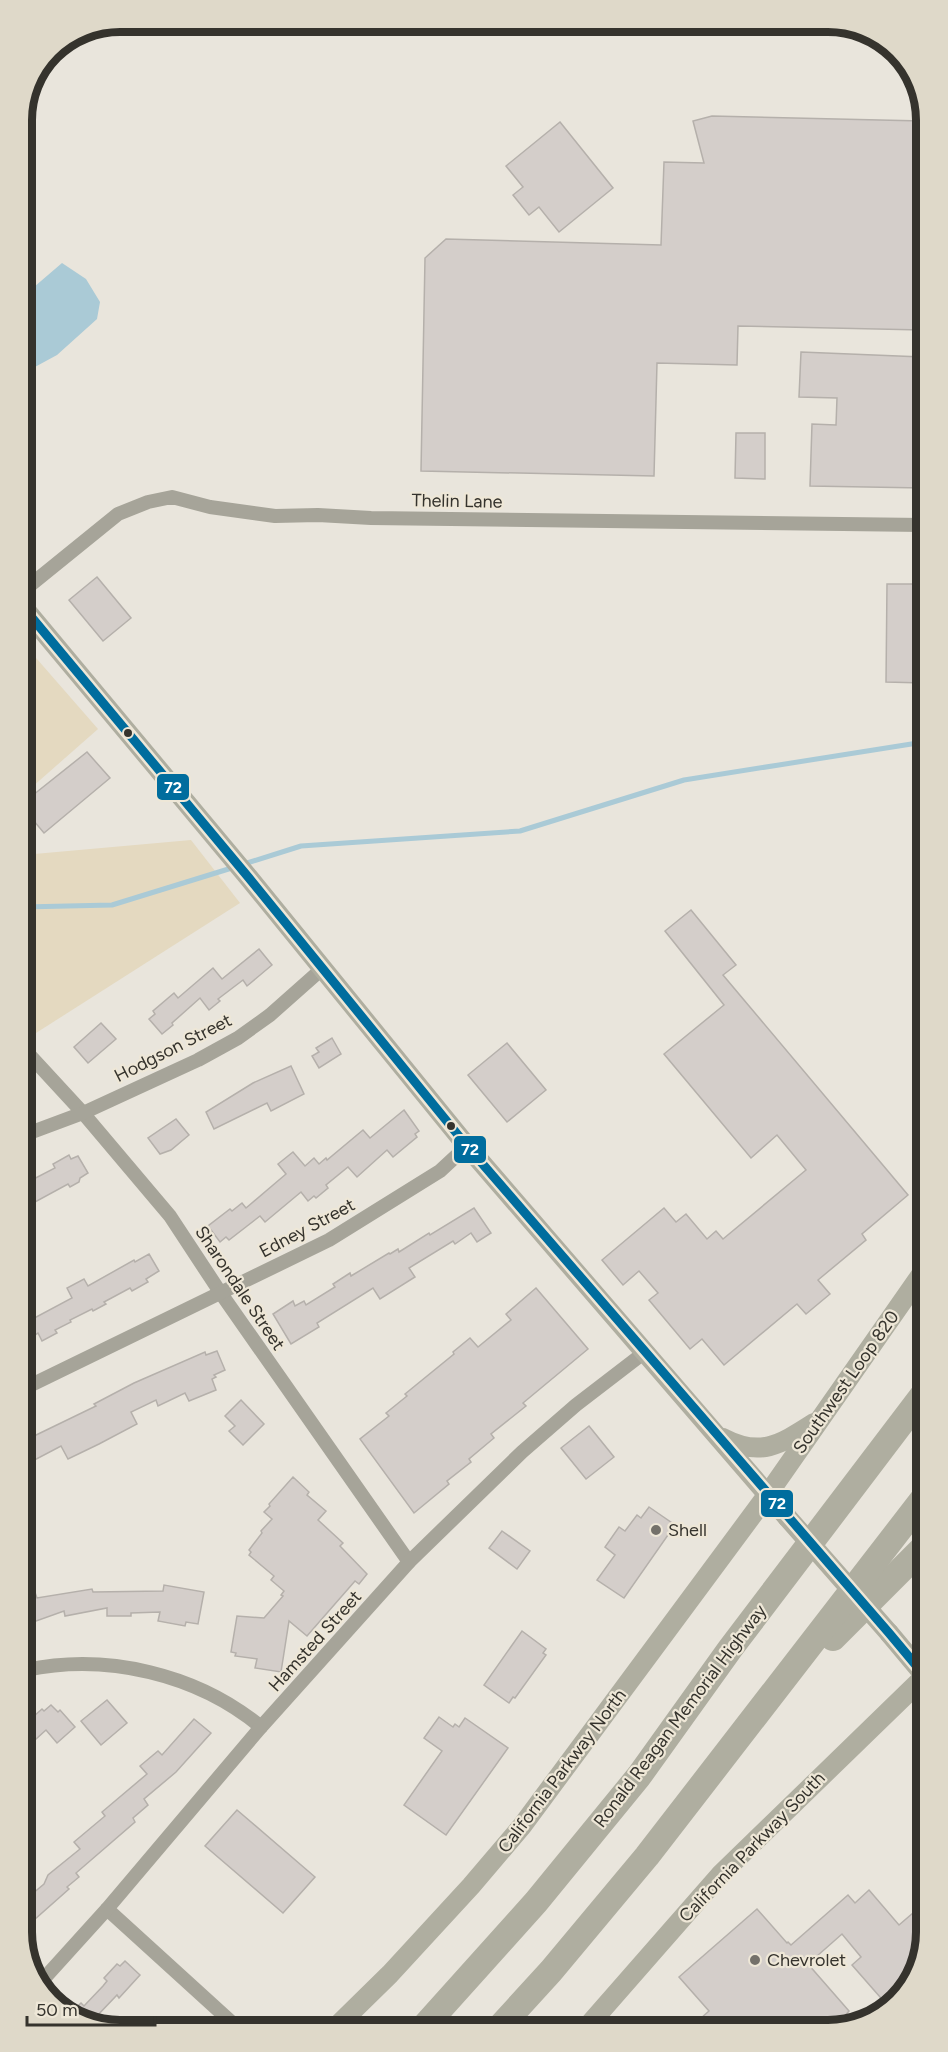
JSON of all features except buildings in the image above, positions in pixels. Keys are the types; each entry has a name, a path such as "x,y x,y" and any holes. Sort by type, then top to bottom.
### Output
{"highway":[{"name":"Ronald Reagan Memorial Highway","path":"430,2020 536,1902 639,1776 730,1649 916,1404"},
{"path":"506,2020 614,1897 916,1508"},
{"path":"775,1689 841,1630 916,1555"}],"main road":[{"path":"32,619 324,968 467,1146 916,1666"},
{"name":"Southwest Loop 820","path":"768,1494 916,1282"},
{"path":"717,1435 746,1448 768,1448 797,1434 821,1418"},
{"name":"California Parkway North","path":"343,2020 463,1895 522,1826 768,1494"},
{"name":"California Parkway South","path":"593,2020 720,1875 916,1688"}],"street":[{"name":"Thelin Lane","path":"32,583 118,513 148,502 172,497 218,508 276,516 916,525"},
{"name":"Hodgson Street","path":"32,1132 83,1113 198,1060 238,1038 270,1015 324,968"},
{"name":"Sharondale Street","path":"32,1058 83,1113 170,1216 220,1292 409,1562"},
{"name":"Edney Street","path":"32,1385 329,1240 440,1171 467,1146"},
{"name":"Hamsted Street","path":"45,1978 107,1909 261,1727 409,1562 522,1452 576,1405 645,1352"},
{"path":"32,1669 81,1663 146,1670 185,1683 244,1713 261,1727"},
{"path":"107,1909 229,2020"}],"shaded area":[{"path":"32,653 98,729 32,787"},
{"path":"191,840 240,903 36,1033 32,1030 32,854"}],"water":[{"path":"62,263 86,279 100,302 97,319 57,355 32,369 32,293 34,287"}],"waterway":[{"path":"244,864 301,846 520,831 684,780 916,743"},
{"path":"32,907 112,905 235,867"}],"transit line":[{"name":"72","path":"32,618 249,878 467,1146 916,1665"}],"place":[{"name":"Shell","path":"656,1530"},
{"name":"Chevrolet","path":"755,1960"}]}
